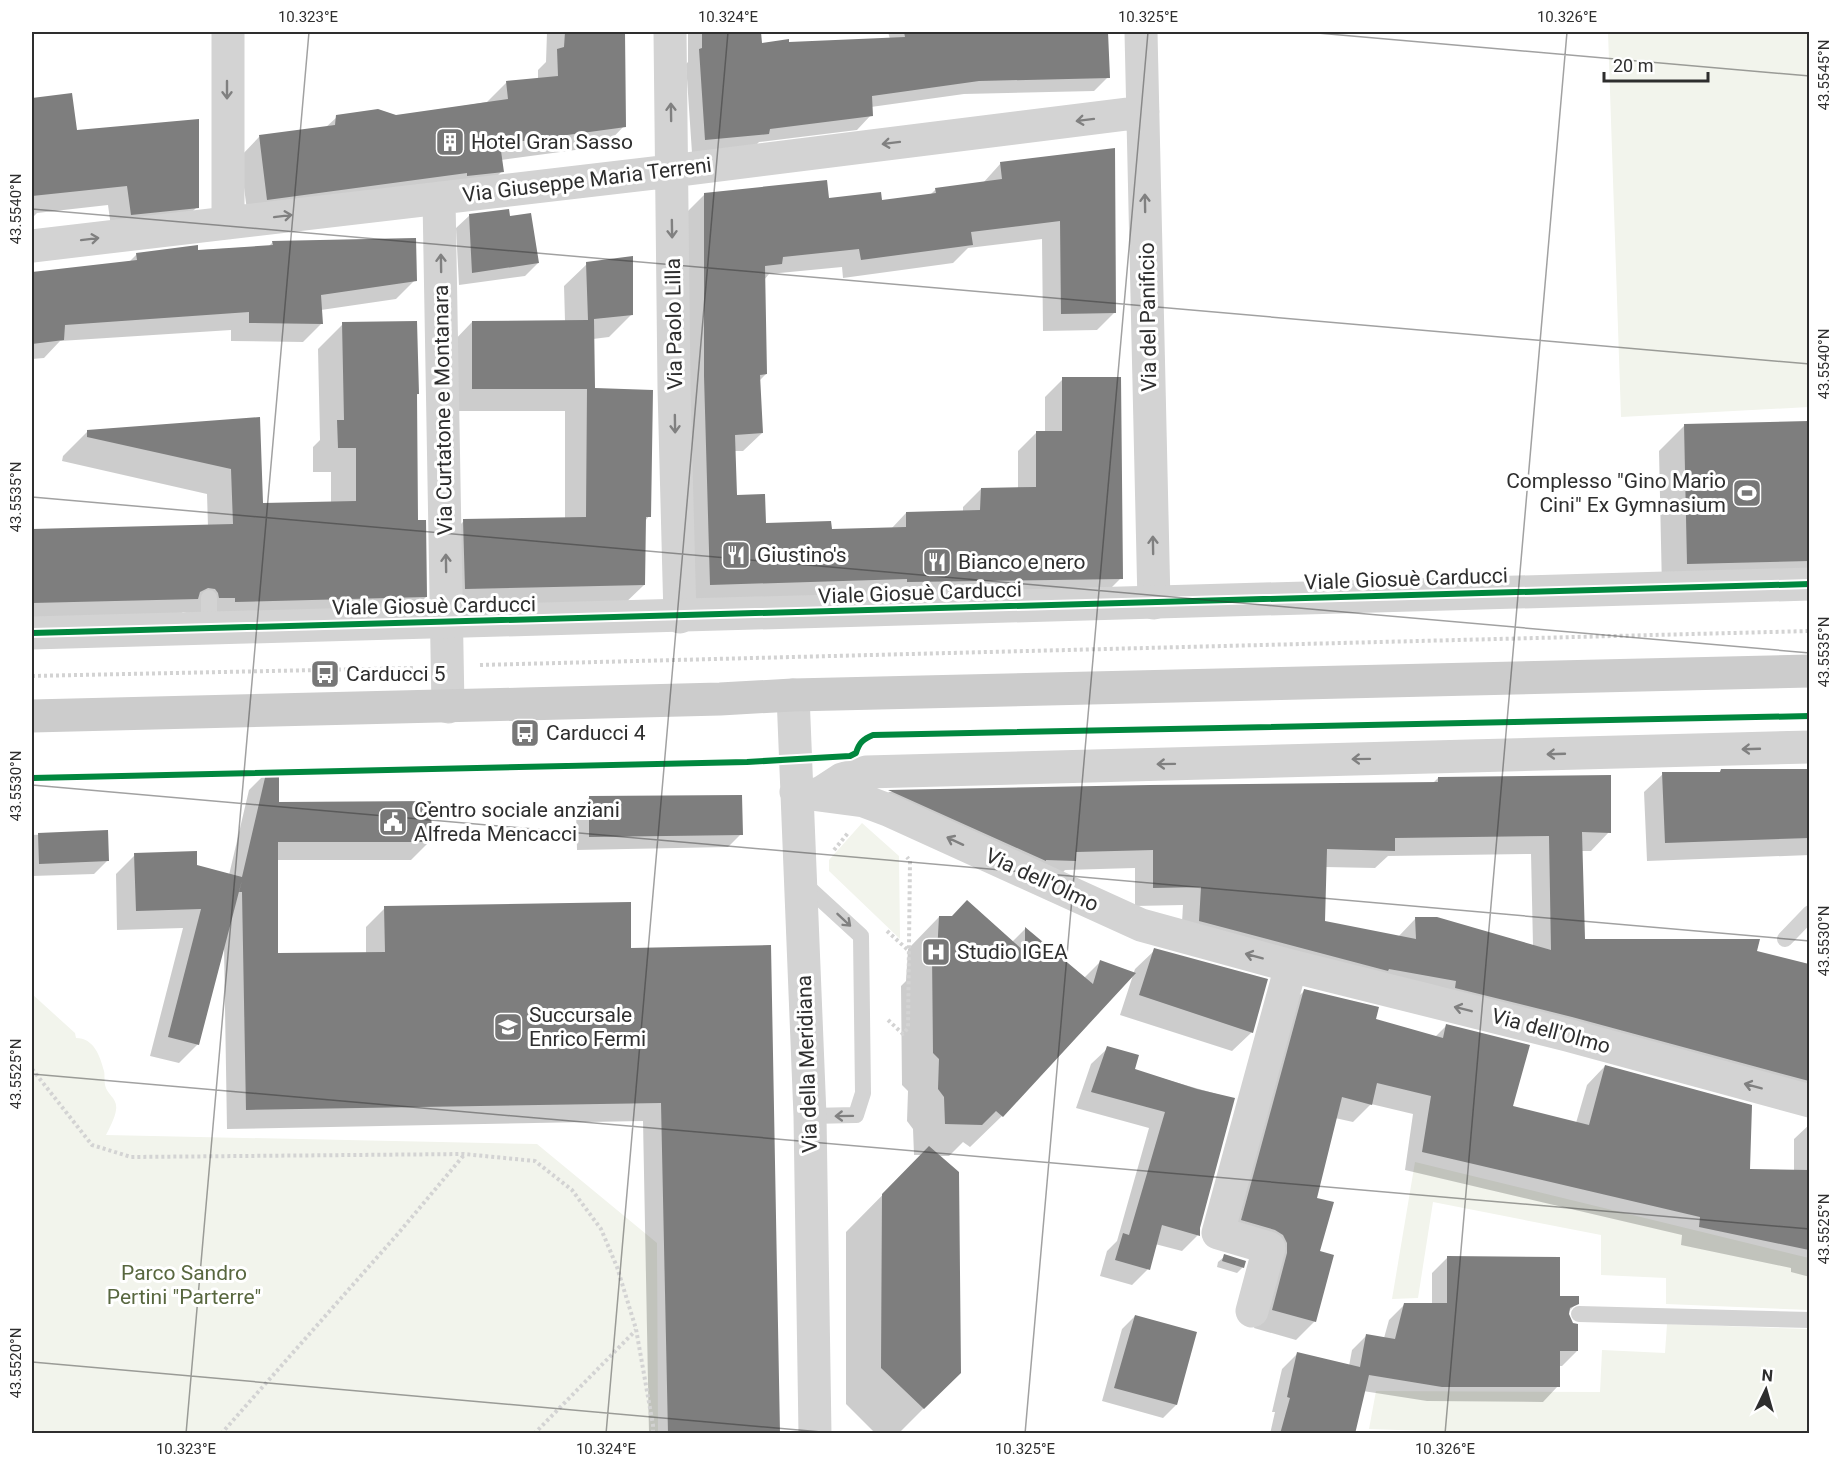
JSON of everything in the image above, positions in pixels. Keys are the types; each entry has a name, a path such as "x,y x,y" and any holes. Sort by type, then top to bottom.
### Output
{"main road":[{"path":"32,716 720,699 793,694 1809,671"}],"street":[{"path":"228,32 228,223"},
{"name":"Via Paolo Lilla","path":"670,32 680,616"},
{"name":"Via del Panificio","path":"1141,32 1154,603"},
{"name":"Via Giuseppe Maria Terreni","path":"32,246 439,199 1143,112"},
{"name":"Via Curtatone e Montanara","path":"439,199 447,622"},
{"name":"Viale Giosuè Carducci","path":"32,633 209,614 447,622 1809,584"},
{"name":"Viale Giosuè Carducci","path":"447,622 448,706"},
{"name":"Via della Meridiana","path":"793,694 808,793 801,880 810,1116 815,1434"},
{"path":"808,793 866,772 1809,747"},
{"name":"Via dell'Olmo","path":"808,793 864,801 888,810 1141,925 1291,966 1567,1035 1809,1101"},
{"path":"1252,1311 1269,1248 1218,1233 1291,966"}],"lane":[{"path":"801,880 861,936 863,1093 856,1116 810,1116"},
{"path":"1785,939 1809,913"},
{"path":"1578,1314 1809,1320"}],"path":[{"path":"473,665 1809,632"},
{"path":"32,676 422,668"},
{"path":"833,850 854,827"},
{"path":"862,995 903,1034 908,1028 910,861 903,854"},
{"path":"884,928 909,951"},
{"path":"32,1069 92,1145 131,1157 464,1154 534,1161 572,1190 601,1229 617,1267 636,1329 653,1434"},
{"path":"221,1434 396,1236 464,1154"},
{"path":"534,1434 636,1329"}],"green space":[{"path":"1608,32 1809,32 1809,407 1621,417"},
{"path":"862,823 899,856 900,939 829,871 829,860"},
{"name":"Parco Sandro Pertini \"Parterre\"","path":"32,994 75,1033 76,1038 92,1044 98,1054 104,1071 106,1088 116,1106 106,1135 537,1144 657,1243 658,1433 32,1433"},
{"path":"1415,1162 1809,1258 1809,1310 1666,1304 1666,1278 1601,1275 1601,1235 1433,1202 1418,1298 1392,1299"},
{"path":"1667,1324 1809,1329 1809,1433 1515,1434 1369,1429 1376,1391 1600,1392 1602,1350 1665,1353"}],"building":[{"path":"565,32 625,32 626,127 500,144 504,172 467,176 467,173 267,200 259,135 335,125 336,115 378,109 396,115 508,99 506,81 558,76 557,49 564,47"},
{"path":"702,32 761,32 762,43 789,39 789,42 905,37 904,32 1108,32 1110,78 979,81 872,96 873,116 770,129 769,134 705,140 699,49 702,48"},
{"path":"72,93 77,130 199,119 199,208 131,215 127,186 32,196 32,98"},
{"path":"1115,148 1116,313 1061,314 1060,221 971,232 973,245 861,260 859,249 783,257 782,264 765,266 767,374 760,375 763,433 735,435 737,495 765,494 766,523 831,521 832,529 906,527 906,512 980,510 981,488 1036,487 1036,431 1062,431 1062,377 1121,377 1123,579 907,582 907,579 710,585 704,376 704,193 827,180 829,198 881,192 882,200 936,193 935,188 1002,179 1000,162"},
{"path":"509,209 510,216 531,213 539,263 472,273 469,214"},
{"path":"416,238 417,281 321,295 323,324 249,323 249,312 65,325 64,340 32,344 32,272 137,260 136,253 198,245 198,250 273,245 272,241"},
{"path":"633,256 633,315 594,319 595,388 653,390 651,517 646,517 645,585 465,589 463,519 586,517 587,389 472,389 472,321 588,320 586,262"},
{"path":"417,321 418,520 426,520 427,597 235,602 235,598 219,598 215,589 208,588 200,592 198,599 32,603 32,529 233,524 231,469 87,437 87,430 260,417 263,503 356,501 356,448 338,448 337,420 344,420 342,322"},
{"name":"Complesso \"Gino Mario Cini\" Ex Gymnasium","path":"1809,421 1809,561 1687,564 1684,424"},
{"name":"Succursale Enrico Fermi","path":"267,769 279,770 279,802 431,801 432,842 278,842 278,953 385,952 384,906 631,902 631,948 771,945 780,1434 668,1434 661,1103 246,1110 242,892 239,892 242,880 199,1045 168,1037 201,909 136,911 134,853 197,851 197,865 242,877"},
{"path":"1721,769 1809,769 1809,838 1665,843 1662,772 1720,772"},
{"path":"1611,775 1611,833 1582,832 1585,939 1760,939 1757,951 1809,964 1809,1081 1455,988 1456,981 1389,969 1388,971 1199,921 1201,887 1153,888 1153,850 1076,852 1076,861 1046,861 888,790 1438,782 1438,777","holes":["1549,836 1551,950 1437,917 1415,917 1416,939 1325,921 1327,849 1395,851 1395,838"]},
{"path":"742,795 743,835 589,837 589,796"},
{"path":"108,830 109,861 39,864 38,833"},
{"path":"967,900 1025,952 1025,927 1093,984 1100,960 1136,973 1003,1117 996,1111 982,1125 945,1124 944,1097 938,1089 939,1059 933,1053 932,953 937,954 939,916 952,916"},
{"path":"1154,948 1268,979 1253,1033 1139,995"},
{"path":"1304,989 1379,1007 1376,1019 1443,1038 1446,1024 1530,1045 1513,1106 1589,1125 1605,1065 1752,1105 1750,1169 1809,1170 1809,1250 1699,1227 1700,1217 1422,1152 1431,1096 1377,1083 1372,1105 1342,1097 1317,1198 1334,1202 1320,1251 1334,1255 1316,1322 1272,1310 1287,1253 1287,1243 1283,1235 1275,1230 1241,1220"},
{"path":"1107,1046 1139,1055 1135,1069 1197,1089 1235,1098 1200,1228 1200,1236 1162,1225 1150,1270 1115,1260 1123,1233 1129,1235 1165,1112 1091,1092"},
{"path":"929,1146 959,1172 961,1373 924,1409 881,1368 882,1194"},
{"path":"1224,1254 1246,1261 1244,1268 1222,1261"},
{"path":"1447,1256 1560,1257 1560,1296 1579,1296 1579,1304 1570,1308 1569,1314 1573,1323 1578,1324 1578,1351 1560,1351 1560,1387 1442,1387 1369,1375 1355,1434 1280,1434 1290,1398 1287,1397 1297,1352 1360,1367 1366,1334 1395,1339 1404,1303 1447,1303"},
{"path":"1135,1315 1197,1332 1177,1405 1114,1388"}],"cycle path":[{"path":"32,633 1810,584"},
{"path":"32,778 747,762 850,756 856,753 862,742 873,735 1810,716"}],"place":[{"name":"Hotel Gran Sasso","path":"450,142"},
{"name":"Complesso \"Gino Mario Cini\" Ex Gymnasium","path":"1747,493"},
{"name":"Giustino's","path":"736,555"},
{"name":"Bianco e nero","path":"937,562"},
{"name":"Carducci 5","path":"325,674"},
{"name":"Carducci 4","path":"525,733"},
{"name":"Centro sociale anziani Alfreda Mencacci","path":"393,822"},
{"name":"Studio IGEA","path":"936,952"},
{"name":"Succursale Enrico Fermi","path":"508,1027"}]}
